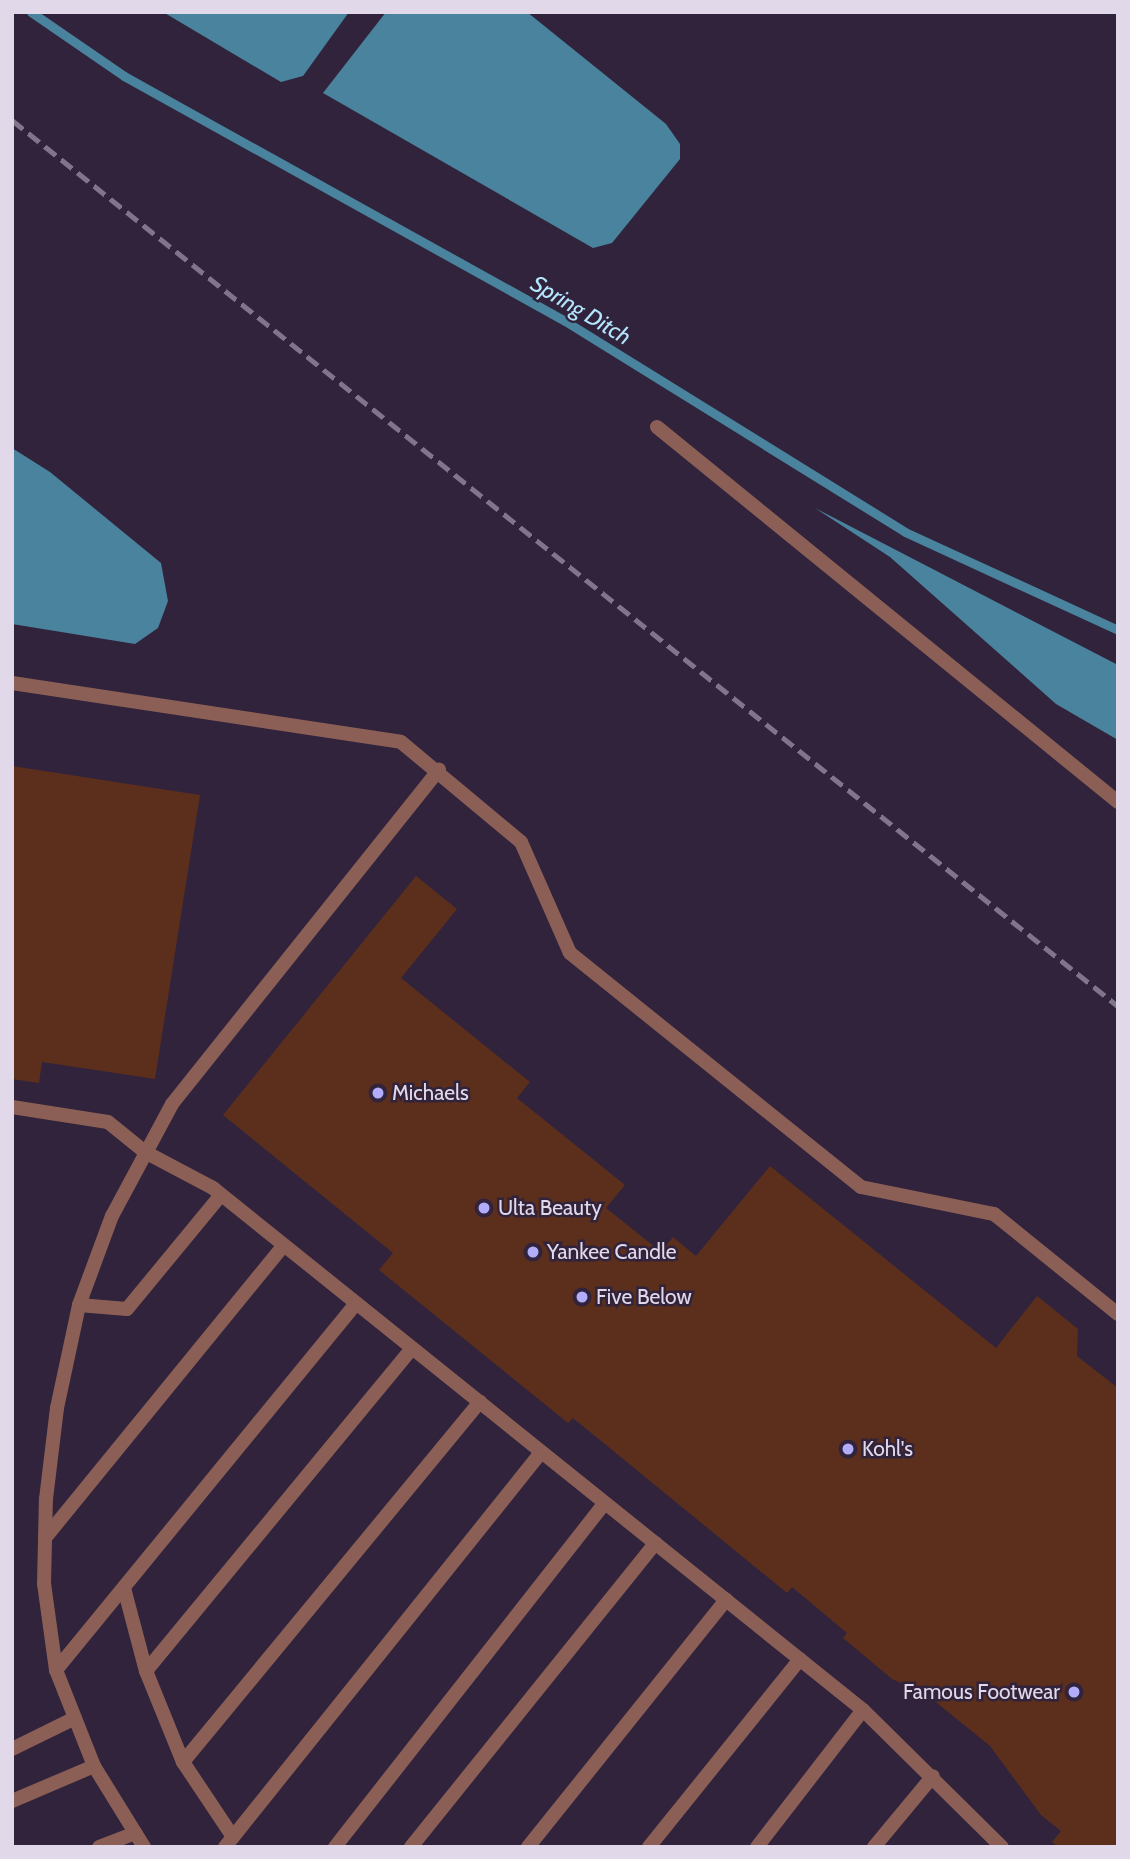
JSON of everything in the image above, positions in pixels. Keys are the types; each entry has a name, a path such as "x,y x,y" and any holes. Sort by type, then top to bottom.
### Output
{"lane":[{"path":"657,427 1118,802"},
{"path":"12,683 401,742 439,770 521,842 570,953 829,1161 861,1186 994,1214 1118,1314"},
{"path":"144,1847 94,1766 75,1718 57,1670 44,1584 45,1538 57,1408 79,1305 112,1216 172,1104 439,770"},
{"path":"12,1107 108,1122 145,1152 221,1195 863,1710 933,1776 993,1843"},
{"path":"79,1305 127,1309 221,1195"},
{"path":"45,1538 284,1245"},
{"path":"57,1670 356,1303"},
{"path":"146,1671 412,1348"},
{"path":"183,1762 480,1402"},
{"path":"124,1588 146,1671 183,1762 229,1842 541,1452"},
{"path":"335,1847 605,1503"},
{"path":"411,1847 655,1543"},
{"path":"528,1847 726,1601"},
{"path":"649,1847 800,1660"},
{"path":"757,1847 863,1710"},
{"path":"12,1749 75,1718"},
{"path":"12,1801 94,1766"},
{"path":"874,1847 933,1776"},
{"path":"99,1847 135,1833"}],"water":[{"path":"163,12 349,12 303,76 281,82"},
{"path":"386,12 527,12 666,124 680,144 680,159 612,243 593,248 323,93"},
{"path":"12,448 50,472 161,563 168,601 158,628 135,644 12,624"},
{"path":"815,508 1118,665 1118,740 1056,704 890,557"}],"building":[{"path":"12,766 200,795 155,1079 42,1062 39,1083 12,1079"},
{"path":"416,876 457,909 401,978 530,1082 517,1098 625,1185 606,1208 661,1252 673,1237 696,1256 770,1166 996,1348 1037,1296 1078,1329 1077,1356 1118,1388 1118,1847 1058,1847 1052,1842 1061,1831 1041,1815 990,1746 926,1694 892,1679 843,1638 847,1633 792,1587 787,1593 573,1418 568,1423 379,1270 393,1253 223,1115"}],"waterway":[{"name":"Spring Ditch","path":"31,12 124,76 565,321 905,532 1118,630"}],"railway":[{"path":"12,120 1118,1006"}],"place":[{"name":"Michaels","path":"378,1093"},
{"name":"Ulta Beauty","path":"484,1208"},
{"name":"Yankee Candle","path":"533,1252"},
{"name":"Five Below","path":"582,1297"},
{"name":"Kohl's","path":"848,1449"},
{"name":"Famous Footwear","path":"1074,1692"}]}
